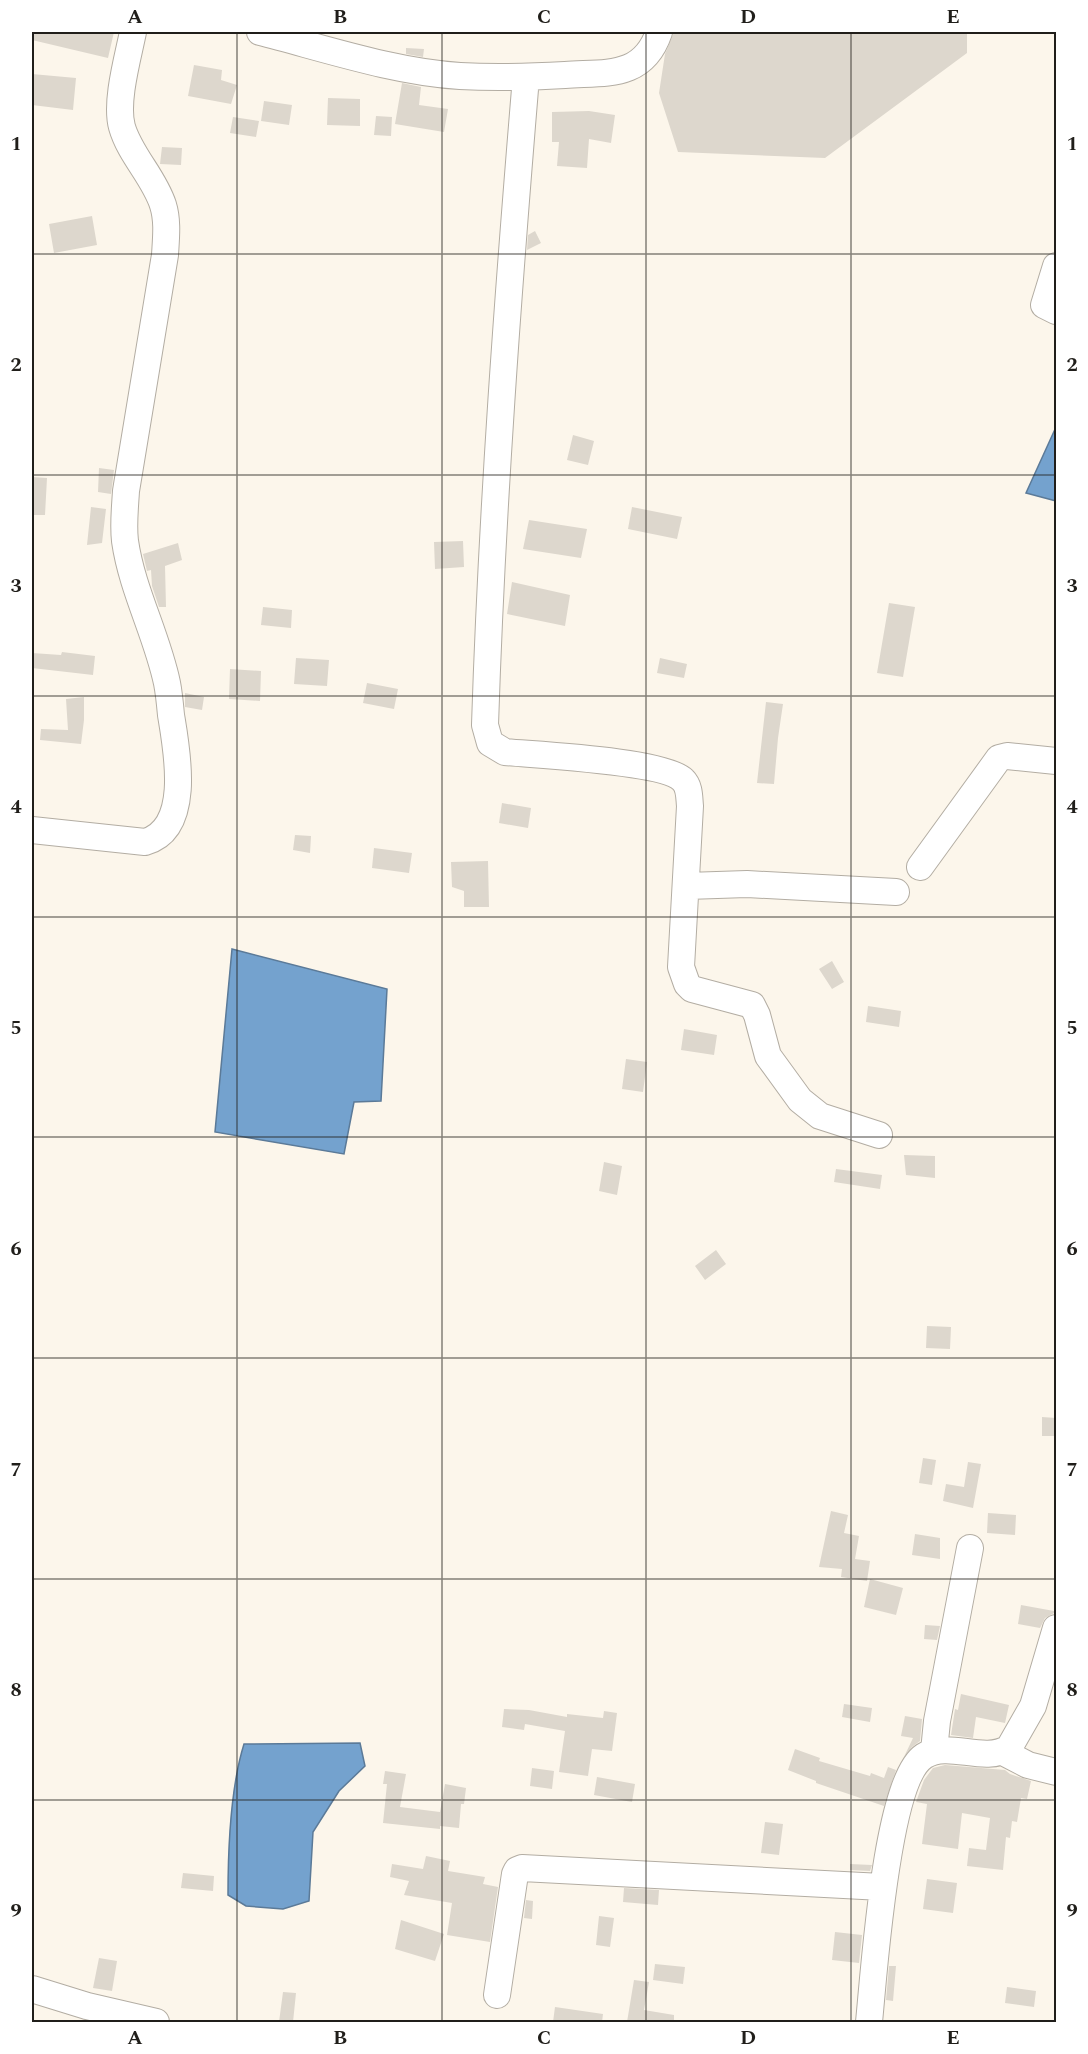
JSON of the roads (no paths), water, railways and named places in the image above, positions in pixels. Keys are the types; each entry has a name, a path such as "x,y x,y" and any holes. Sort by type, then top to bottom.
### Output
{"street":[{"path":"32,830 145,842 156,839 163,833 176,803 179,775 167,683 125,541 126,491 165,255 166,225 163,205 128,141 122,125 123,82 133,32"},
{"path":"260,32 402,68 459,76 526,77 623,71 641,61 655,43 659,32"},
{"path":"526,77 505,325 490,568 485,725 490,743 505,752 627,764 677,775 685,782 689,790 690,806 681,961 683,977 692,989 752,1005 768,1056 800,1100 820,1116 879,1135"},
{"path":"1056,266 1044,305 1056,311"},
{"path":"920,867 999,758 1007,756 1056,761"},
{"path":"687,886 747,884 896,892"},
{"path":"934,1751 937,1721 970,1548"},
{"path":"1003,1752 1045,1707 1056,1628"},
{"path":"869,2022 882,1887 908,1775 916,1763 934,1751 988,1754 1003,1752 1028,1765 1056,1772"},
{"path":"497,1995 515,1874 522,1868 882,1887"},
{"path":"32,1989 87,2006 156,2022"}],"water":[{"path":"1056,427 1056,501 1026,493"},
{"path":"232,949 387,989 381,1101 354,1102 344,1154 215,1132"},
{"path":"360,1743 365,1766 339,1791 313,1832 309,1901 283,1909 246,1906 228,1895 229,1838 233,1799 244,1744"}]}
